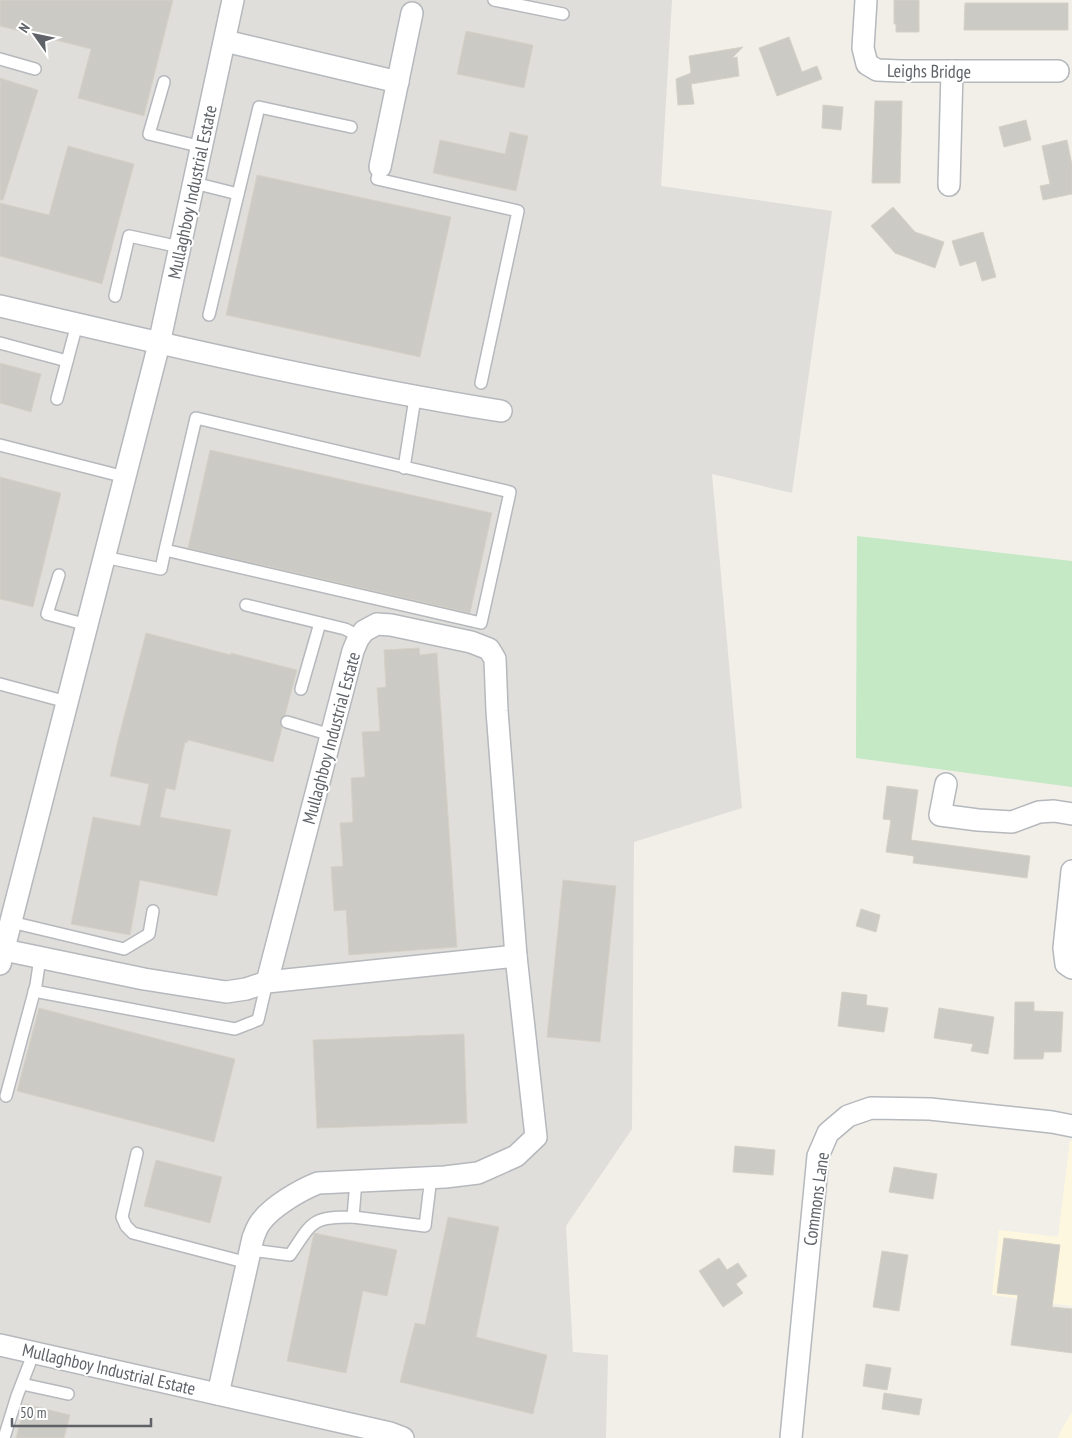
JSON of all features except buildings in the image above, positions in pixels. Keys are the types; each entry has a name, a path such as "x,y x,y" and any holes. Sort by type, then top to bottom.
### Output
{"street":[{"name":"Mullaghboy Industrial Estate","path":"233,0 159,344 2,957 40,958 144,979 226,992 246,989 267,982 516,956"},
{"name":"Leighs Bridge","path":"866,0 863,48 867,64 877,70 900,72 1058,71"},
{"path":"380,166 414,6"},
{"path":"225,41 398,82"},
{"path":"950,185 952,71"},
{"path":"0,306 159,344 415,398 502,412"},
{"name":"Mullaghboy Industrial Estate","path":"218,1394 249,1256 260,1223 278,1205 303,1189 318,1183 431,1178 478,1173 516,1156 536,1137 516,956 494,659 489,649 471,642 391,625 377,624 359,636 353,651 267,982"},
{"path":"946,784 940,815 1012,822 1039,812 1054,811 1072,814"},
{"path":"1072,871 1064,948 1066,964 1072,968"},
{"name":"Commons Lane","path":"791,1438 818,1156 828,1132 848,1116 871,1108 930,1109 1062,1124"},
{"name":"Mullaghboy Industrial Estate","path":"0,1345 403,1438"}],"lane":[{"path":"494,0 562,14"},
{"path":"0,59 36,69"},
{"path":"164,82 150,134 202,147"},
{"path":"209,315 259,107 351,127"},
{"path":"380,166 376,178 518,211 481,383"},
{"path":"194,183 238,194"},
{"path":"115,296 129,236 180,247"},
{"path":"57,398 77,324"},
{"path":"0,343 67,361"},
{"path":"404,468 415,398"},
{"path":"104,557 161,569 165,550 196,418 510,492 481,622 165,550"},
{"path":"0,445 125,477"},
{"path":"59,574 47,614 87,625"},
{"path":"246,605 345,629 359,636"},
{"path":"302,689 320,623"},
{"path":"0,684 67,702"},
{"path":"287,722 332,735"},
{"path":"11,922 124,949 149,934 153,911"},
{"path":"6,1096 34,991 40,958"},
{"path":"34,991 234,1029 258,1020 267,982"},
{"path":"137,1153 122,1217 126,1226 134,1233 249,1256 290,1255 310,1225 327,1217 353,1217 425,1226 431,1178"},
{"path":"353,1217 356,1181"},
{"path":"4,1438 34,1352"},
{"path":"22,1384 68,1394"}],"shaded area":[{"path":"0,0 672,0 661,186 832,211 792,493 712,474 742,808 634,842 632,1129 566,1226 573,1352 608,1355 606,1438 0,1438"},
{"path":"1070,1141 1072,1141 1072,1306 992,1295 999,1230 1058,1237"},
{"path":"1072,1412 1072,1438 1058,1438 1058,1436"}],"green space":[{"path":"857,536 1072,561 1072,787 856,758"}]}
